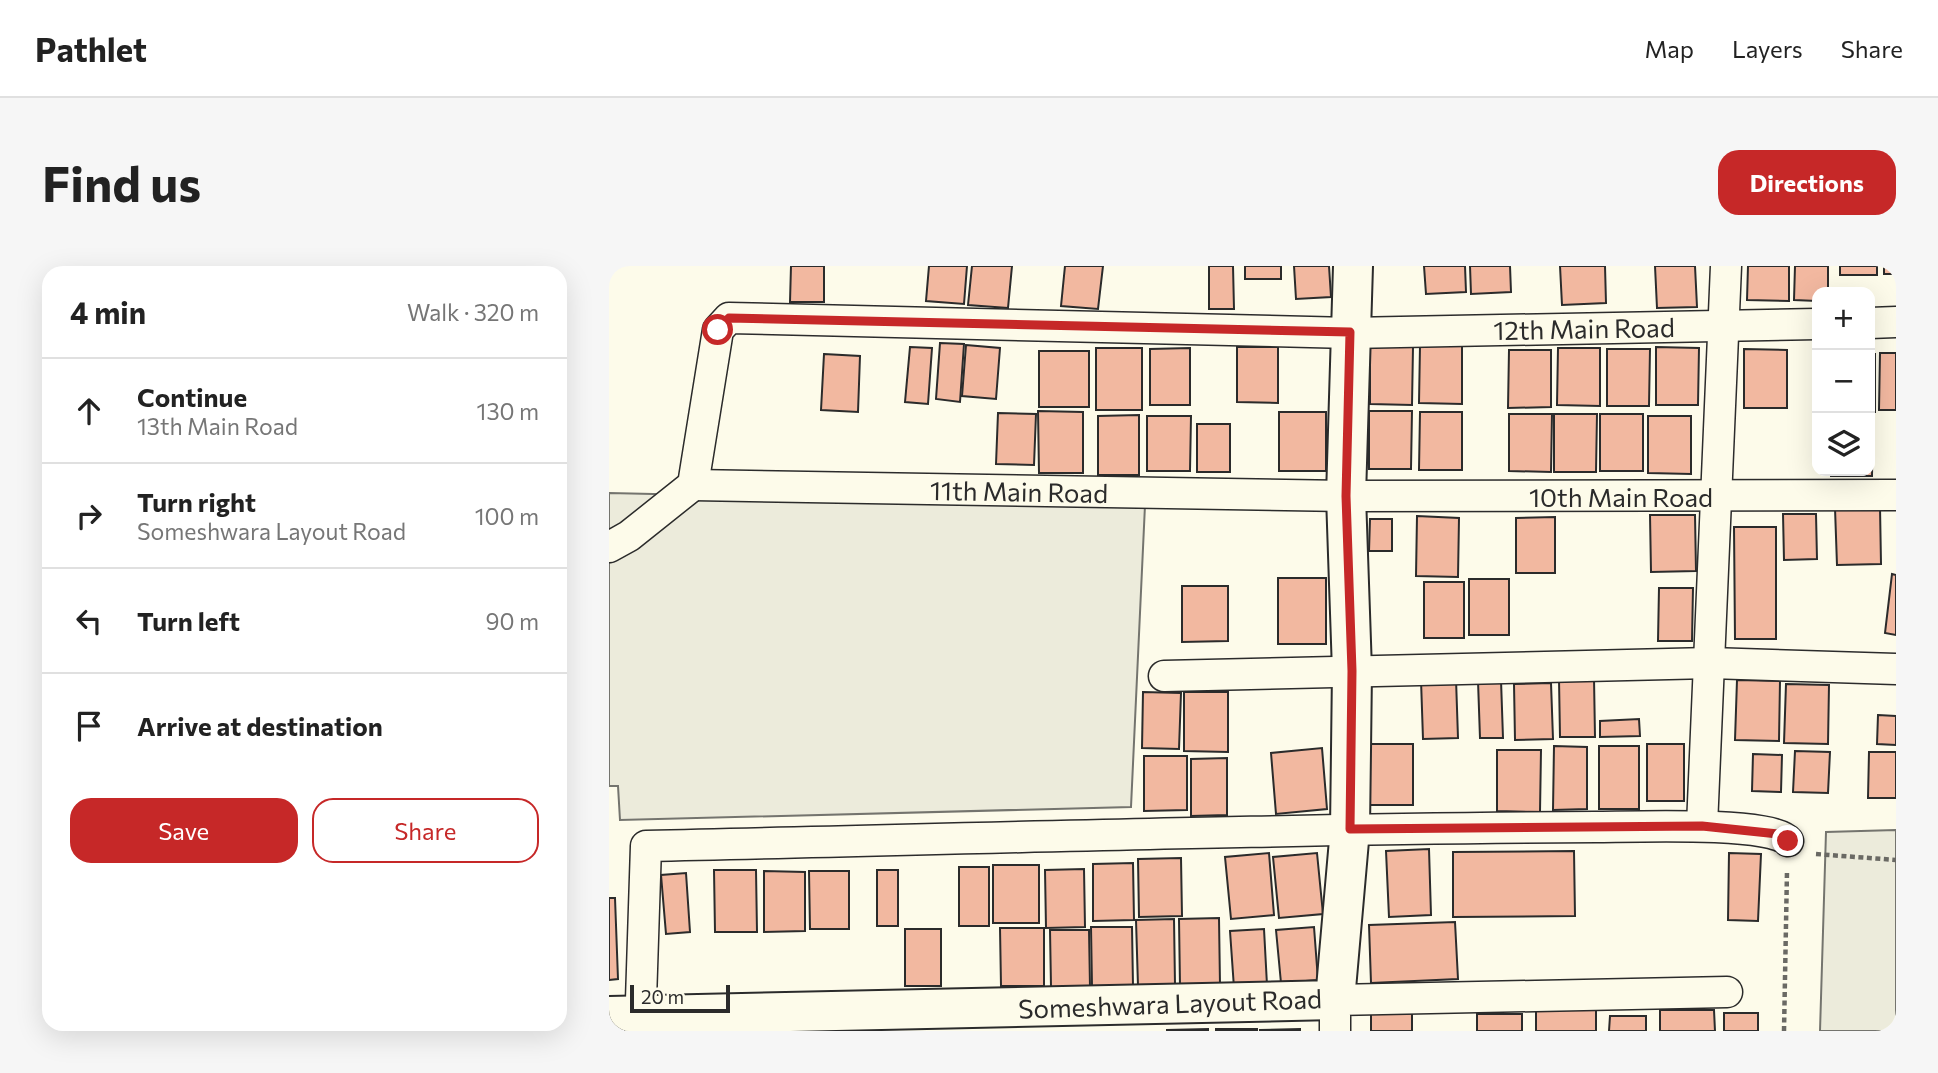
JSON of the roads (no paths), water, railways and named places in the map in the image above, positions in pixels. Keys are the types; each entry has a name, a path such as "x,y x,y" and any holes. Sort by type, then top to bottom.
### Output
{"street":[{"name":"Someshwara Layout Road","path":"629,1021 1335,1015 1350,829 1352,671 1346,496 1353,266"},
{"path":"1702,826 1726,266"},
{"name":"12th Main Road","path":"693,485 718,330 729,318 1350,332 1812,324"},
{"path":"1875,323 1896,323"},
{"path":"609,547 629,536 693,485"},
{"name":"11th Main Road","path":"693,485 1346,496"},
{"name":"10th Main Road","path":"1346,496 1896,495"},
{"path":"1164,676 1710,663 1896,669"},
{"path":"629,1021 646,846 1350,829 1702,826 1778,834 1788,846"},
{"path":"1335,1015 1727,992"}]}
